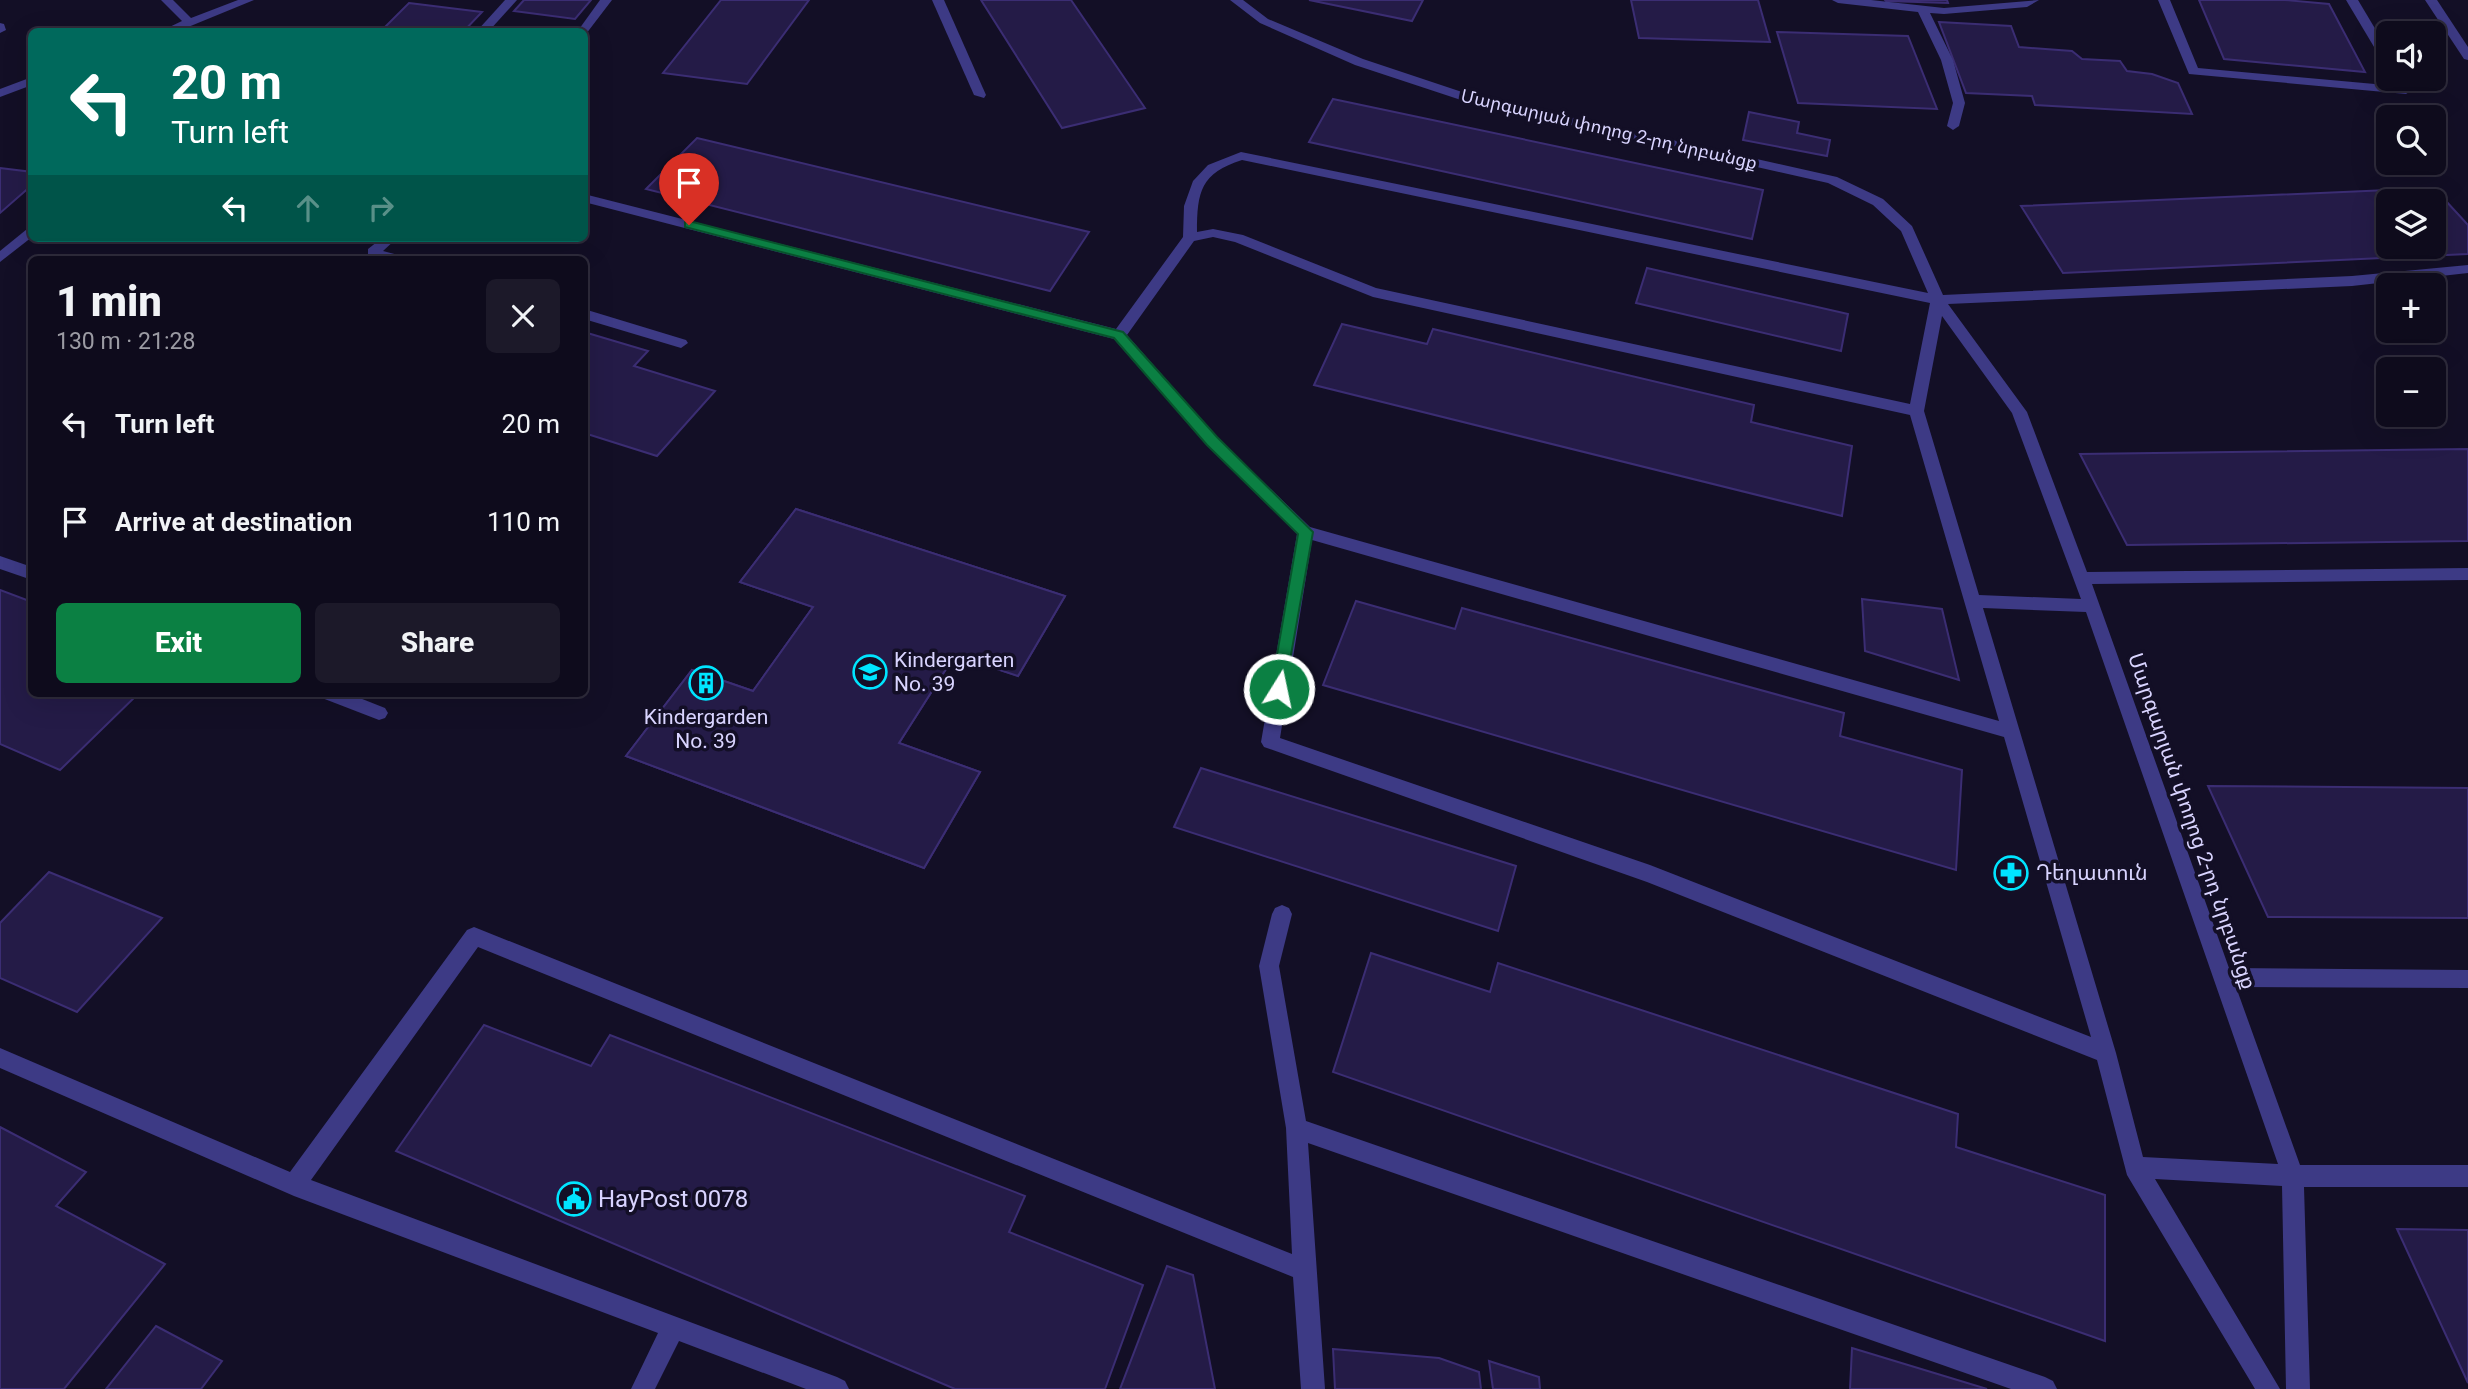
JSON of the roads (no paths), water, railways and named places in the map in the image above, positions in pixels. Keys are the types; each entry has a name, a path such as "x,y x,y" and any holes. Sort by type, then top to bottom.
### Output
{"street":[{"path":"167,0 189,22"},
{"path":"174,28 248,0"},
{"path":"485,28 511,0"},
{"path":"585,28 606,0"},
{"path":"939,0 980,94"},
{"name":"Մարգարյան փողոց 2-րդ նրբանցք","path":"1236,0 1264,22 1359,62 1468,98 1832,180 1878,202 1907,229 1938,300 2019,412 2092,606 2293,1176 2298,1389"},
{"path":"1838,0 1923,10 2027,4 2033,0"},
{"path":"2164,0 2193,71 2376,87"},
{"path":"2352,0 2376,40"},
{"path":"2431,0 2468,56"},
{"path":"1923,10 1947,60 1959,103 1953,126"},
{"path":"0,93 28,82"},
{"path":"1119,335 1191,237 1190,208 1204,173 1216,163 1241,156 1938,300 2353,281 2468,269"},
{"path":"588,199 1119,335 1212,441 1305,532 2011,732"},
{"path":"0,258 28,233"},
{"path":"1191,237 1213,233 1238,238 1373,292 1916,411"},
{"path":"385,242 373,252 387,256"},
{"path":"1938,300 1916,411 2106,1052 2134,1167 2268,1389"},
{"path":"588,315 681,343"},
{"path":"1305,532 1270,742 1650,874 2106,1052"},
{"path":"0,562 28,572"},
{"path":"2081,578 2468,574"},
{"path":"1972,601 2092,606"},
{"path":"338,697 379,713"},
{"path":"1282,914 1269,966 1297,1128 1313,1389"},
{"path":"294,1185 474,936 1304,1270"},
{"path":"2223,977 2468,979"},
{"path":"0,1058 294,1185 837,1389"},
{"path":"1297,1128 2045,1389"},
{"path":"2134,1167 2293,1176 2468,1177"},
{"path":"643,1389 674,1327"}],"place":[{"name":"Kindergarten No. 39","path":"870,672"},
{"name":"Kindergarden No. 39","path":"706,683"},
{"name":"Դեղատուն","path":"2011,873"},
{"name":"HayPost 0078","path":"574,1199"}]}
